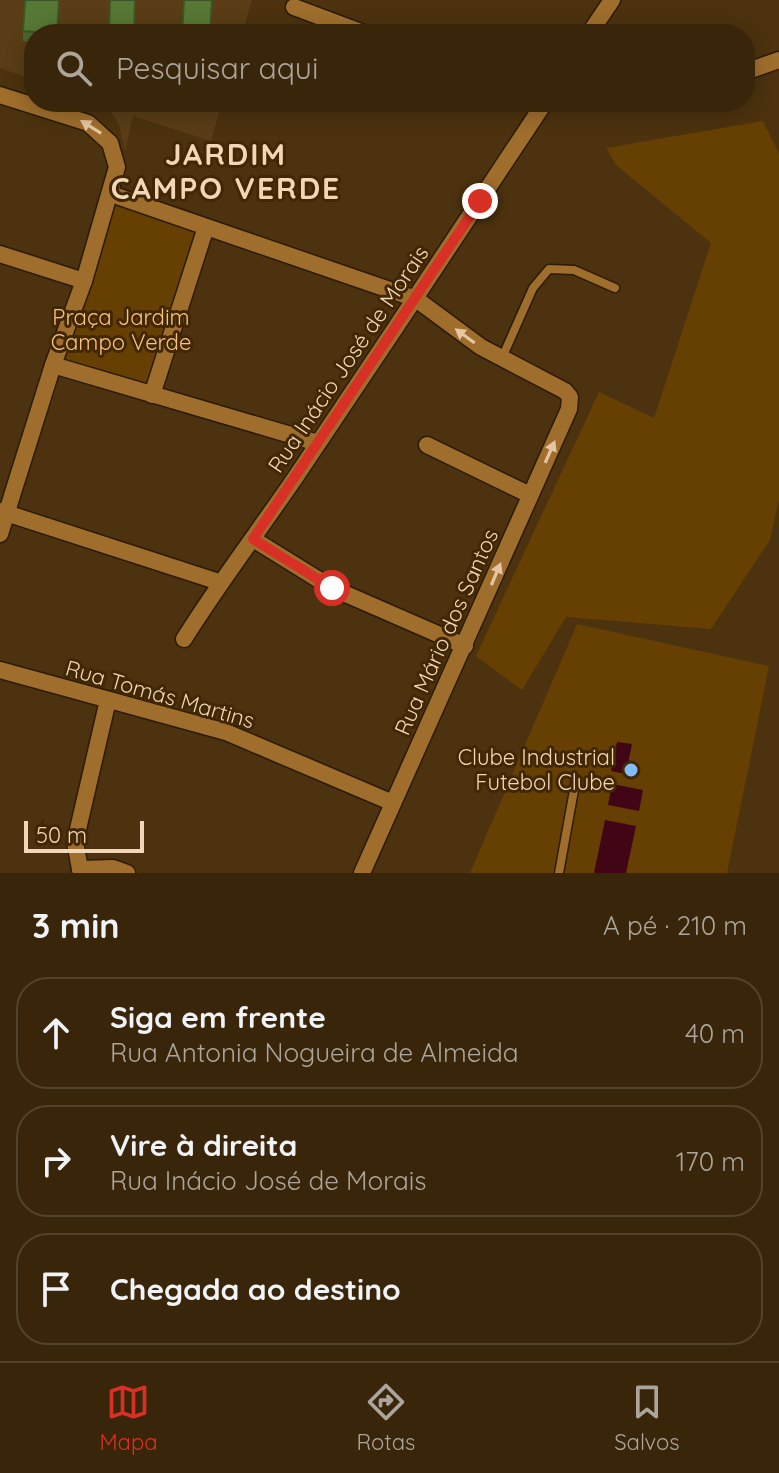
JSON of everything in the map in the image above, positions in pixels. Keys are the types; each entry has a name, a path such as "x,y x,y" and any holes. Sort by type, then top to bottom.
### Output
{"street":[{"path":"598,24 612,0"},
{"path":"294,7 339,24"},
{"path":"755,68 779,60"},
{"path":"0,95 24,103"},
{"path":"0,534 3,512 84,281 117,167 115,153 100,131 88,123 53,112"},
{"name":"Rua Inácio José de Morais","path":"184,639 219,582 253,539 538,112"},
{"path":"111,194 416,299 481,347 502,358"},
{"path":"152,395 206,227"},
{"path":"0,254 84,281"},
{"name":"Rua Mário dos Santos","path":"362,873 569,409 570,397 565,391 502,358"},
{"path":"53,365 318,443"},
{"path":"427,445 530,495"},
{"path":"3,512 219,582"},
{"path":"253,539 332,588 465,646"},
{"name":"Rua Tomás Martins","path":"0,670 226,732 393,803"},
{"path":"108,700 75,842 78,871 113,868 127,873"}],"lane":[{"path":"502,358 533,288 549,269 574,270 615,288"},
{"path":"559,873 576,779"}],"shaded area":[{"path":"0,0 252,0 245,24 24,24 24,76 0,68"},
{"path":"111,112 219,112 211,141 133,116 125,151 119,125"},
{"path":"617,742 632,744 626,774 611,771"},
{"path":"612,784 643,790 639,811 608,805"},
{"path":"605,820 636,826 626,873 594,873"}],"green space":[{"path":"763,121 779,154 779,499 770,540 711,629 566,617 522,690 476,656 599,392 654,418 711,243 616,165 606,148"},
{"name":"Praça Jardim Campo Verde","path":"116,201 202,230 150,391 60,362"},
{"name":"Clube Industrial Futebol Clube","path":"577,624 769,666 727,873 470,873"}],"building":[{"path":"25,0 59,0 58,24 24,24 23,31"},
{"path":"110,0 135,0 134,24 109,24"},
{"path":"184,0 212,0 211,24 183,24"}],"place":[{"name":"Clube Industrial Futebol Clube","path":"631,770"}],"district":[{"name":"JARDIM CAMPO VERDE","path":"226,171"}],"route":[{"path":"332,588 253,539 480,201"}]}
